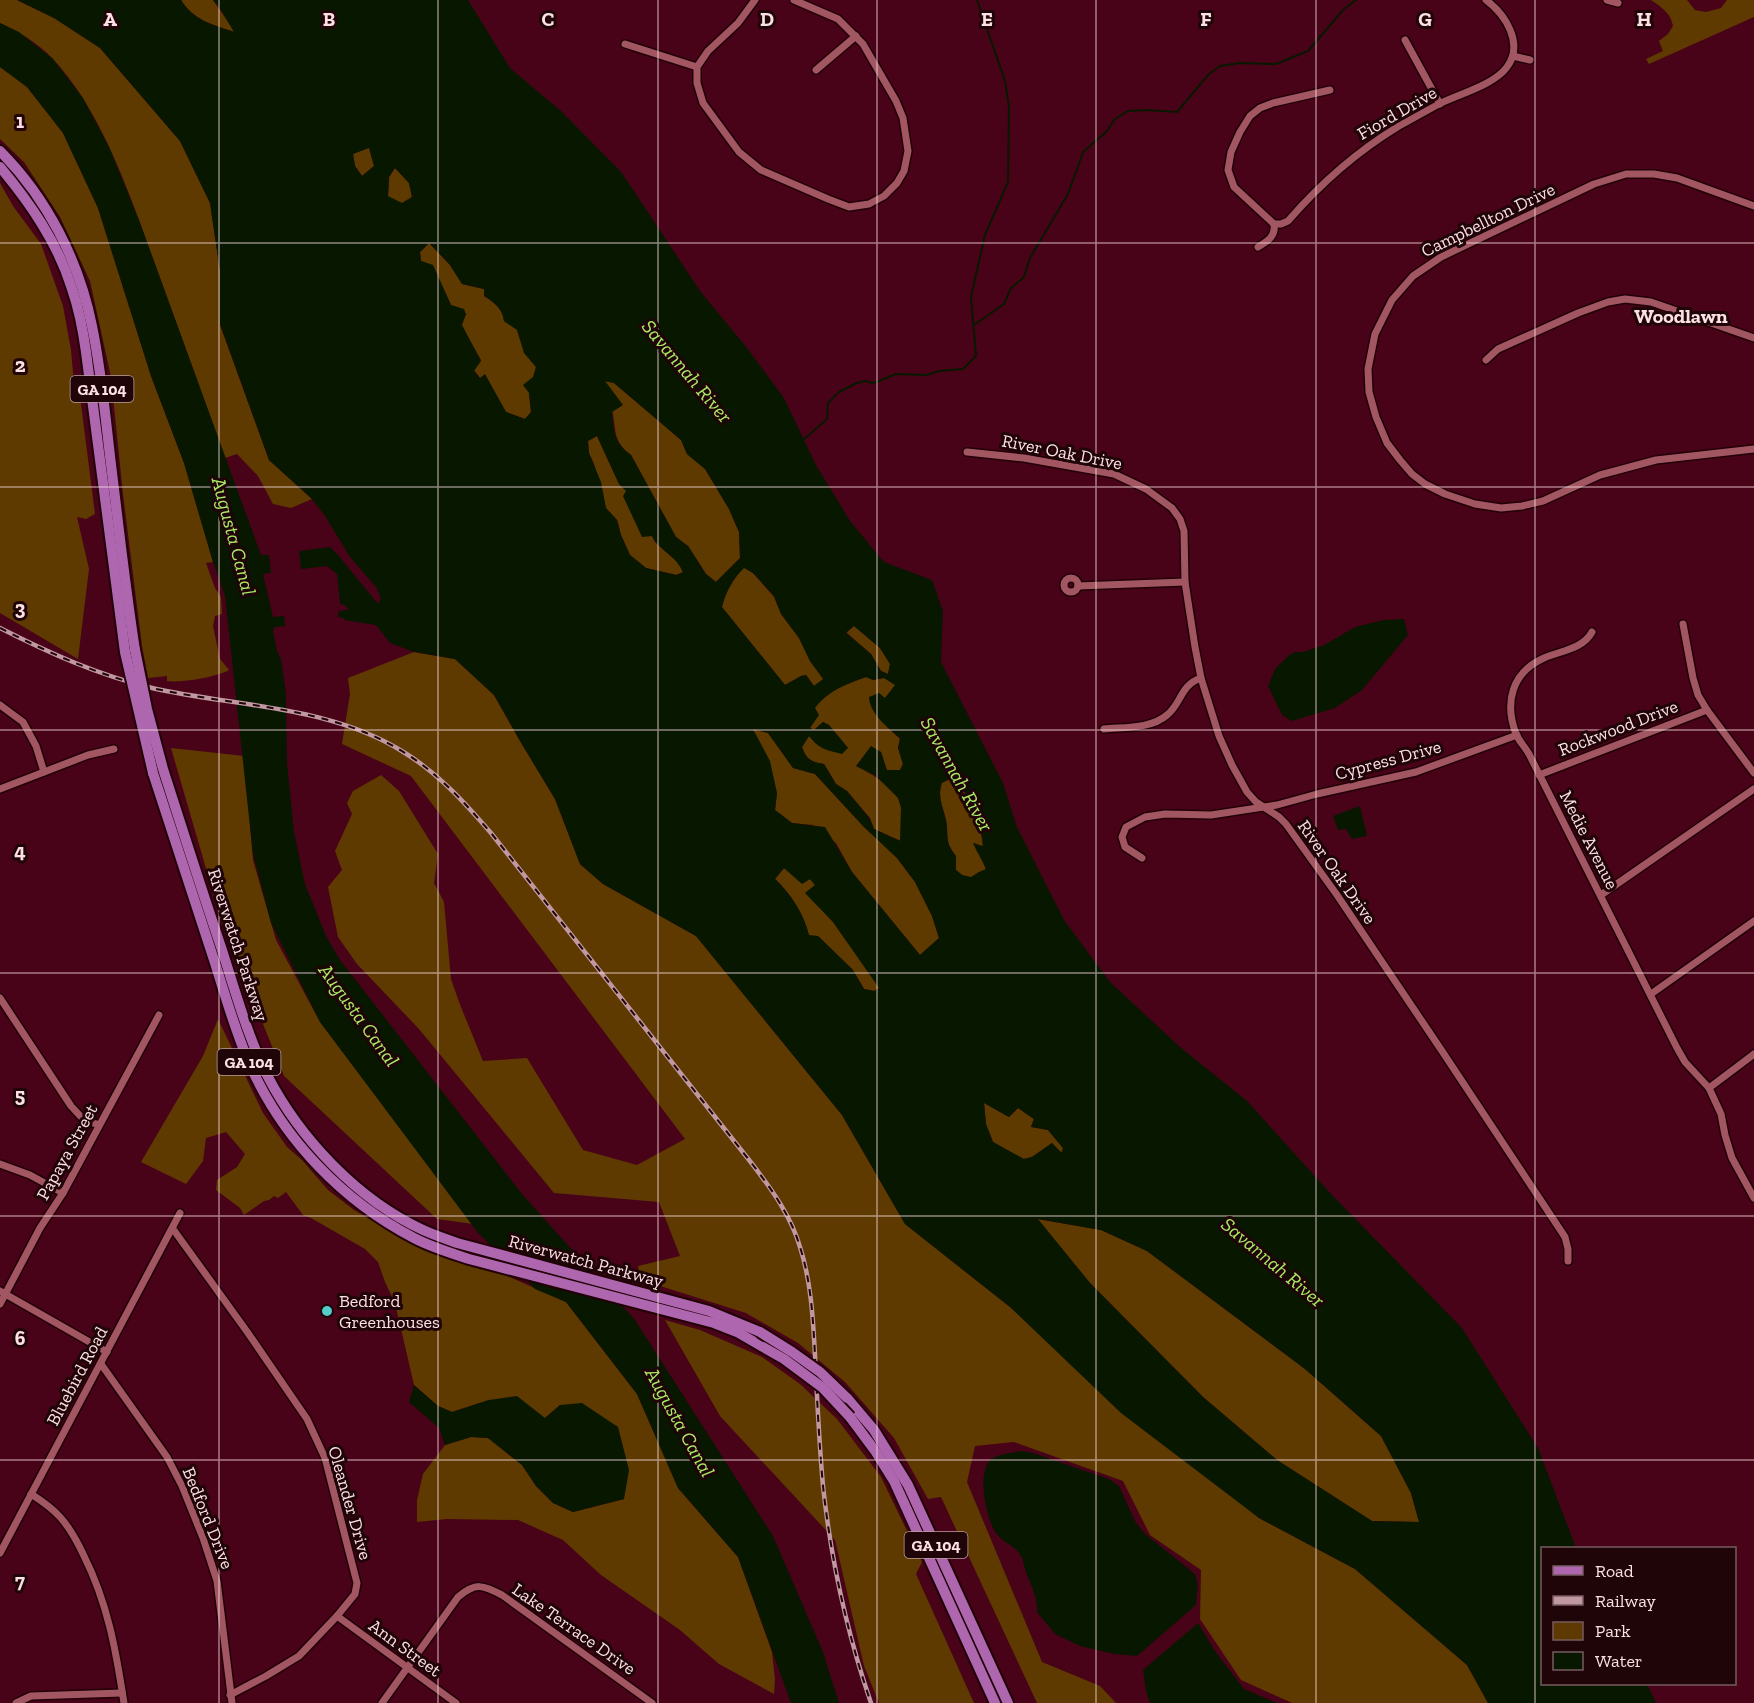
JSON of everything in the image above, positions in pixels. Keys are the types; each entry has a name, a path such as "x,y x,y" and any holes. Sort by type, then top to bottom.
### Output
{"main road":[{"name":"Riverwatch Parkway","path":"0,151 23,176 58,230 87,301 98,355 126,592 130,651"},
{"name":"Riverwatch Parkway","path":"0,167 25,197 54,246 72,288 87,352 130,651 158,771 240,1039 251,1067 283,1123 299,1146 318,1166 366,1208 415,1238 469,1259 685,1314 737,1332 784,1359 823,1388 850,1417 894,1481 996,1703"},
{"name":"Riverwatch Parkway","path":"158,771 245,1021 267,1074 282,1102 317,1149 363,1192 423,1230 457,1243 710,1311 760,1332 820,1372 847,1398 874,1430 908,1485 1008,1703"}],"street":[{"path":"755,0 738,23 708,51 697,67 697,83 703,103 732,144 746,159 761,170 849,207 863,206 884,196 897,183 904,171 908,151 906,129 896,101 863,44 838,19 794,0"},
{"path":"1486,0 1502,16 1510,30 1514,45 1513,56 1530,60"},
{"path":"1607,0 1618,3"},
{"path":"816,70 856,36"},
{"path":"1405,40 1440,104"},
{"path":"625,44 697,67"},
{"name":"Fiord Drive","path":"1258,247 1272,237 1275,231 1274,224 1288,221 1320,185 1354,156 1440,104 1491,81 1504,71 1513,56"},
{"path":"1274,224 1234,187 1228,170 1231,152 1250,116 1260,108 1330,90"},
{"name":"Campbellton Drive","path":"1754,206 1677,178 1654,174 1626,174 1594,184 1441,256 1413,276 1392,300 1375,334 1368,369 1372,403 1382,434 1393,452 1412,474 1425,484 1475,504 1501,508 1522,506 1543,501 1600,475 1656,460 1754,449"},
{"path":"1486,360 1498,349 1578,313 1608,302 1625,299 1651,302 1754,338"},
{"name":"River Oak Drive","path":"967,452 1024,458 1114,474 1146,489 1168,504 1180,519 1186,549 1185,582 1201,678 1219,736 1246,792 1279,817 1311,858 1495,1129 1565,1237 1568,1261"},
{"path":"1078,586 1185,582"},
{"path":"1683,624 1695,687 1707,710 1754,773"},
{"name":"Medie Avenue","path":"1592,632 1583,643 1543,659 1523,671 1515,684 1511,698 1517,735 1681,1055 1709,1088 1721,1114 1732,1158 1752,1187 1754,1198"},
{"path":"1104,729 1159,721 1173,709 1188,686 1201,678"},
{"path":"0,705 23,722 36,747 44,772"},
{"name":"Rockwood Drive","path":"1539,775 1707,710"},
{"name":"Cypress Drive","path":"1142,858 1125,847 1122,837 1126,827 1140,819 1165,814 1211,815 1264,807 1416,772 1517,735"},
{"path":"0,789 88,755 114,749"},
{"path":"1601,895 1754,789"},
{"path":"1651,994 1754,921"},
{"path":"0,998 71,1106 83,1119 99,1125"},
{"name":"Papaya Street","path":"0,1304 3,1293 63,1193 159,1015"},
{"path":"1709,1088 1754,1054"},
{"path":"0,1164 30,1175 63,1193"},
{"name":"Bluebird Road","path":"0,1553 180,1213"},
{"name":"Oleander Drive","path":"172,1228 307,1419 325,1458 357,1583 355,1594 299,1656 231,1699"},
{"path":"3,1293 107,1352"},
{"name":"Bedford Drive","path":"101,1364 167,1457 182,1486 203,1538 217,1581 231,1699"},
{"path":"31,1494 61,1518 76,1540 94,1578 109,1618 124,1703"},
{"name":"Lake Terrace Drive","path":"408,1669 458,1598 476,1586 486,1587 502,1595 652,1703"},
{"name":"Ann Street","path":"337,1616 456,1703"},
{"path":"382,1703 408,1669"},
{"path":"16,1703 31,1696 122,1693"}],"green space":[{"path":"0,0 17,0 54,18 100,48 180,141 210,203 220,271 220,325 269,460 312,499 291,508 273,504 258,476 237,454 225,458 137,215 101,130 70,79 52,58 28,38 0,23"},
{"path":"181,0 213,0 235,32 198,17"},
{"path":"1651,0 1687,0 1695,10 1706,12 1721,8 1727,0 1754,0 1754,17 1649,64 1646,59 1663,51 1659,41 1668,34 1673,26 1665,11"},
{"path":"0,67 27,87 63,133 98,208 151,376 184,463 213,562 206,563 215,588 221,597 222,614 215,616 213,626 220,659 229,670 223,673 181,681 167,681 167,676 148,678 123,494 111,377 90,281 60,217 24,162 0,139"},
{"path":"369,147 374,166 362,176 355,166 353,154"},
{"path":"395,168 409,183 412,197 402,203 388,197 389,177"},
{"path":"0,183 13,206 41,244 63,306 74,384 81,404 95,514 86,519 77,517 89,569 78,659 0,613"},
{"path":"429,243 450,265 462,284 484,289 484,296 497,306 504,321 517,329 524,352 536,367 529,393 531,412 525,419 506,412 485,375 480,378 474,370 481,360 461,325 466,314 451,305 433,266 421,261 420,252"},
{"path":"604,381 614,383 681,440 687,454 705,469 729,509 739,532 740,558 716,582 706,574 688,546 676,537 631,455 621,446"},
{"path":"597,436 619,484 627,491 655,542 678,562 683,572 677,575 646,568 630,555 617,520 606,508 589,453 588,441"},
{"path":"744,567 753,573 774,597 781,614 824,679 814,686 806,675 785,685 721,606 730,586"},
{"path":"854,626 880,648 890,664 888,674 881,671 871,654 846,632"},
{"path":"414,652 455,659 494,695 555,799 580,864 603,884 696,936 842,1115 905,1224 1010,1307 1259,1518 1355,1569 1467,1665 1488,1703 1292,1703 1241,1680 1200,1619 1201,1570 1150,1535 1123,1481 1014,1442 975,1446 967,1482 1042,1662 1100,1686 1116,1703 1037,1703 941,1497 928,1499 894,1438 845,1382 798,1343 746,1313 641,1280 638,1266 680,1256 659,1202 554,1193 419,1029 357,964 338,937 328,887 342,870 335,851 352,814 347,803 353,791 381,775 399,791 438,854 434,883 444,902 451,979 483,1061 527,1058 583,1150 637,1165 685,1139 411,776 342,744 350,694 348,678"},
{"path":"866,677 873,680 884,678 896,685 884,699 887,727 900,739 898,748 903,764 900,770 886,770 881,752 869,751 856,766 885,784 898,798 902,813 901,841 874,829 870,818 847,791 836,784 824,764 810,759 802,747 809,736 848,748 829,725 823,722 814,730 810,728 814,709 829,693"},
{"path":"752,729 768,733 793,768 815,774 863,826 897,858 915,882 932,916 939,938 920,955 852,872 836,843 813,825 792,823 775,810 777,793"},
{"path":"171,748 244,756 253,860 276,940 320,1022 473,1224 437,1219 284,1076 221,920"},
{"path":"950,779 956,781 967,797 980,828 983,847 974,843 986,870 971,878 956,870 956,856 948,842 940,792 942,782"},
{"path":"784,868 802,883 810,879 815,885 806,893 833,922 880,988 874,991 864,989 853,970 818,936 809,936 796,905 775,879"},
{"path":"218,1019 263,1113 287,1147 302,1160 328,1190 354,1210 428,1252 505,1275 566,1302 637,1394 678,1488 738,1557 772,1652 774,1694 719,1664 680,1630 601,1575 563,1540 518,1520 447,1519 417,1522 417,1500 423,1474 445,1445 471,1437 488,1438 522,1465 536,1486 553,1503 573,1512 624,1499 560,1405 545,1418 489,1400 452,1412 438,1406 414,1385 395,1303 378,1262 365,1249 303,1215 286,1192 278,1198 274,1196 264,1201 244,1215 240,1208 216,1190 217,1180 237,1167 245,1154 226,1132 206,1138 203,1161 186,1184 141,1162 203,1056"},
{"path":"984,1103 1009,1117 1018,1108 1034,1119 1031,1127 1048,1130 1063,1148 1061,1154 1052,1143 1032,1157 1023,1159 993,1142 986,1124"},
{"path":"1037,1219 1101,1230 1147,1251 1305,1369 1381,1436 1411,1493 1419,1522 1372,1521 1277,1460 1203,1397 1090,1283"},
{"path":"665,1320 700,1330 762,1357 800,1384 837,1419 881,1477 922,1562 916,1574 974,1703 879,1703 864,1666 835,1540 720,1416"}],"water":[{"name":"Savannah River","path":"17,0 181,0 198,17 234,32 213,0 468,0 510,68 562,112 622,173 700,291 784,398 816,465 850,521 884,562 932,580 943,611 941,662 1003,783 1017,827 1064,920 1110,982 1180,1047 1247,1101 1332,1195 1462,1328 1538,1448 1576,1547 1541,1547 1541,1685 1647,1685 1656,1703 1488,1703 1467,1665 1355,1569 1259,1518 1121,1413 1010,1307 905,1224 842,1115 696,936 603,884 580,864 555,799 494,695 455,659 414,652 390,643 376,625 338,617 338,612 349,609 340,604 337,574 327,566 301,569 299,551 330,547 378,604 381,598 376,587 350,557 312,499 269,460 220,324 220,271 210,203 180,141 100,48 54,18","holes":["369,148 374,166 362,176 355,166 353,154","395,168 409,183 412,197 402,203 388,196 389,177","429,243 450,265 462,284 484,289 484,296 497,306 504,321 517,330 524,353 536,367 533,377 523,385 529,393 531,412 525,419 506,412 485,374 480,378 474,371 481,361 462,325 466,314 464,309 451,305 433,265 421,261 420,252","605,381 614,383 681,440 687,454 705,469 729,509 739,532 740,558 716,582 706,574 688,546 676,537 631,455 618,441 614,431 612,412 623,405","597,436 619,484 626,491 623,496 642,537 652,536 659,546 676,561 683,572 676,575 646,568 630,555 617,520 606,508 601,482 589,453 588,441","744,568 753,573 774,596 781,614 799,638 810,661 823,679 814,686 806,675 785,685 722,607 733,581","854,626 880,648 890,664 888,674 881,671 871,654 846,633","866,677 873,680 884,678 895,685 885,698 879,693 869,697 876,715 900,738 898,748 903,764 900,770 887,770 881,752 871,746 856,766 876,776 898,798 901,808 900,841 874,829 870,819 847,791 836,784 824,764 810,759 802,747 809,736 823,748 832,751 842,754 848,748 829,725 823,722 814,730 810,728 819,715 815,708 826,697 845,685","753,729 768,733 793,768 815,774 863,826 897,858 915,882 932,916 939,938 920,955 852,872 825,827 792,823 775,810 777,793 770,761","950,779 959,785 978,817 983,846 973,843 986,869 971,877 962,875 956,870 956,856 948,842 941,801 942,783","784,868 802,884 810,879 815,885 805,893 833,922 879,988 874,991 864,989 853,970 818,936 809,935 800,912 775,879","984,1103 1009,1117 1018,1108 1034,1119 1031,1127 1048,1130 1063,1148 1062,1153 1052,1143 1032,1157 1024,1159 993,1142 986,1124","1038,1219 1101,1230 1147,1251 1305,1369 1381,1436 1411,1493 1419,1522 1372,1521 1277,1460 1203,1397 1090,1283"]},
{"name":"Augusta Canal","path":"0,23 19,32 53,59 83,98 109,147 139,220 261,555 269,555 271,573 263,574 273,617 284,616 285,626 275,627 273,631 281,659 286,694 287,763 294,832 305,884 326,936 340,960 522,1194 635,1320 773,1536 823,1652 839,1703 791,1703 738,1557 678,1488 637,1394 566,1302 535,1289 478,1233 320,1022 271,923 253,854 225,596 184,463 151,376 98,208 63,133 27,87 0,67"},
{"path":"1404,619 1408,635 1362,690 1335,708 1292,721 1282,715 1268,686 1275,669 1289,655 1324,645 1355,627 1384,620"},
{"path":"1360,806 1367,836 1352,839 1346,829 1338,830 1333,816"},
{"path":"414,1385 438,1406 452,1412 489,1400 517,1396 545,1418 560,1405 582,1403 618,1427 629,1470 624,1499 573,1512 553,1503 536,1486 522,1465 488,1438 471,1437 445,1445 439,1428 409,1402"},
{"path":"1021,1451 1109,1479 1119,1486 1135,1521 1144,1533 1195,1574 1198,1585 1196,1605 1137,1656 1114,1654 1080,1646 1055,1634 1037,1612 1035,1596 1022,1558 1017,1550 996,1533 989,1517 984,1494 984,1472 993,1458"},
{"path":"1198,1623 1215,1651 1244,1689 1277,1703 1150,1703 1143,1670"}],"waterway":[{"path":"803,440 827,419 828,403 839,392 857,383 865,381 874,383 896,374 927,375 939,371 963,369 976,356 971,297 985,235 1008,182 1009,107 1005,81 977,0"},
{"path":"974,325 1004,304 1011,288 1024,277 1030,258 1068,194 1083,152 1106,132 1115,119 1128,111 1177,112 1209,74 1220,66 1240,63 1276,64 1308,51 1343,10 1356,0"}],"railway":[{"path":"0,628 74,662 132,683 314,716 376,737 429,770 491,833 753,1165 774,1194 792,1225 804,1260 811,1300 818,1420 830,1541 847,1623 871,1703"}],"place":[{"name":"Bedford Greenhouses","path":"327,1311"}],"district":[{"name":"Woodlawn","path":"1681,316"}]}
